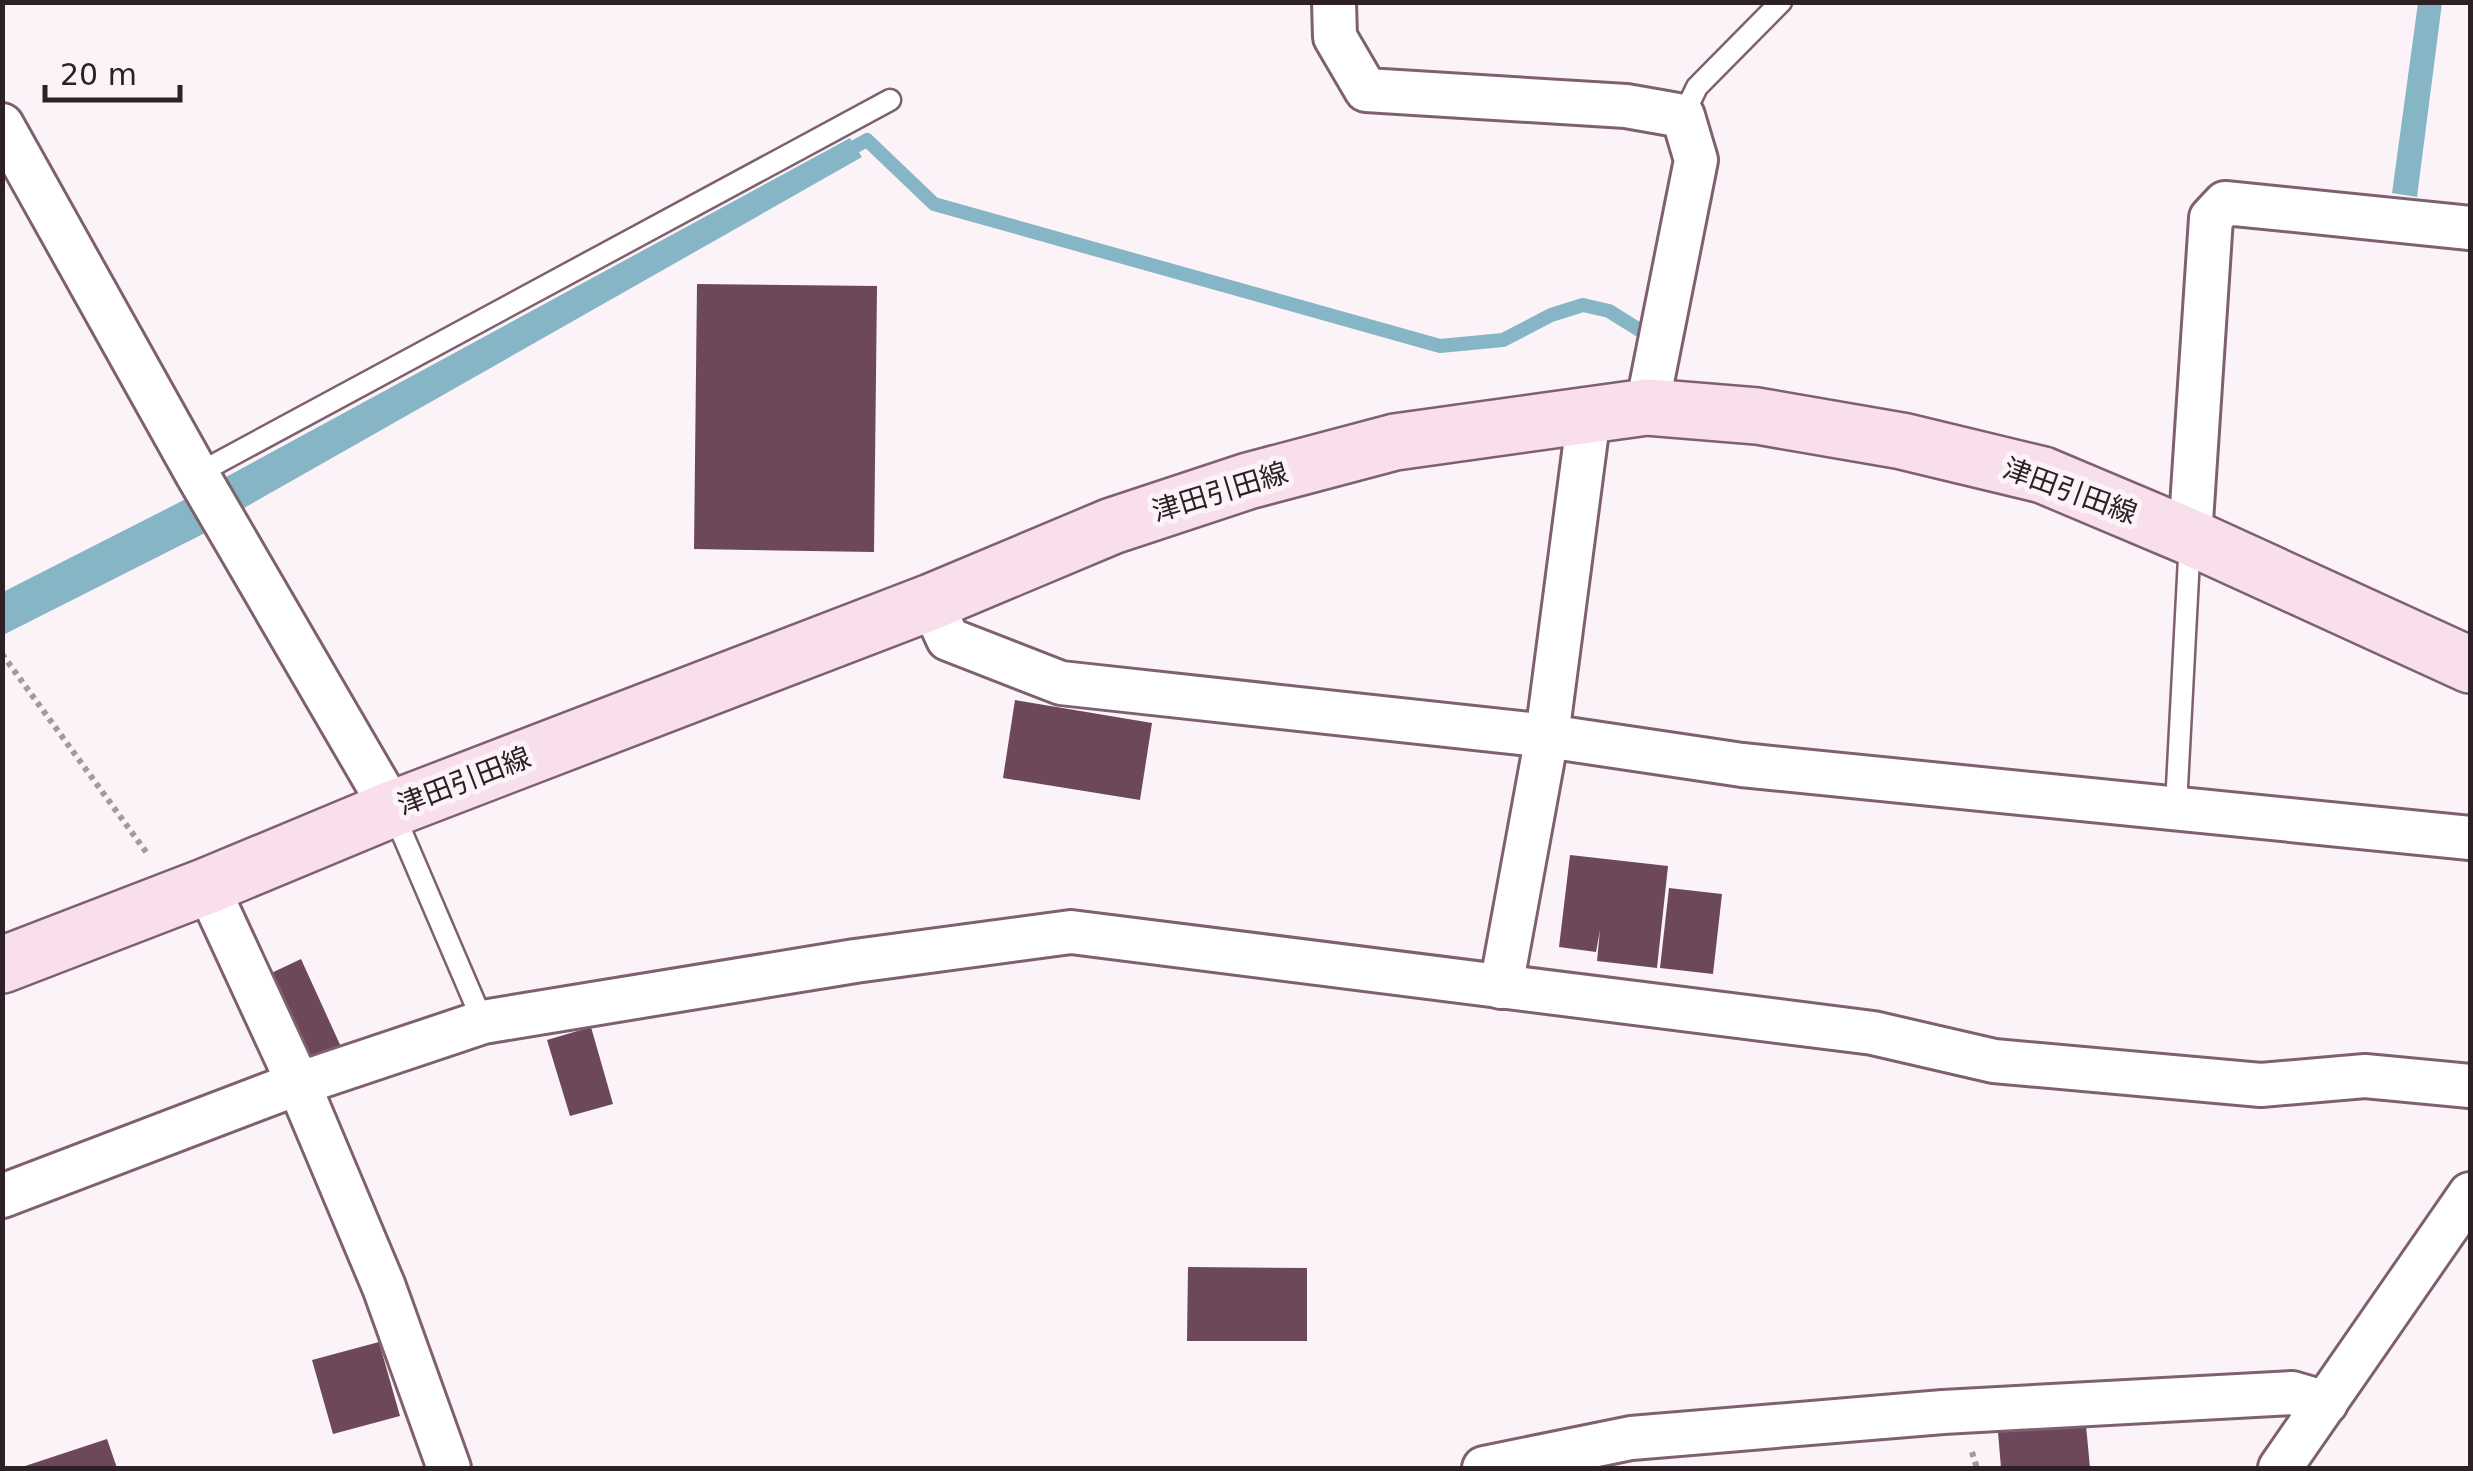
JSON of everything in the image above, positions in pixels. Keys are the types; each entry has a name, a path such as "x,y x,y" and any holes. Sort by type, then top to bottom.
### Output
{"main road":[{"name":"津田引田線","path":"2,966 392,809 931,602 1112,526 1248,481 1395,442 1647,407 1757,416 1902,442 2043,475 2470,665"}],"street":[{"path":"1334,2 1335,37 1366,90 1626,106 1683,116 1696,160 1647,407"},
{"path":"2,125 196,474 392,809"},
{"path":"2190,538 2211,218 2225,204 2470,228"},
{"path":"1501,987 1547,736 1589,416"},
{"path":"931,602 948,639 1061,684 1547,736 1742,764 2470,838"},
{"path":"194,891 299,1085 384,1287 448,1468"},
{"path":"2,1196 299,1085 483,1022 855,961 1071,932 1873,1034 1994,1061 2261,1086 2365,1076 2470,1086"},
{"path":"2280,1468 2470,1194"},
{"path":"1484,1468 1631,1438 1904,1416 2292,1392 2326,1403"}],"lane":[{"path":"1683,116 1696,87 1781,2"},
{"path":"196,474 890,100"},
{"path":"2176,806 2190,538"},
{"path":"392,809 483,1022"}],"path":[{"path":"2,654 120,819 194,891"}],"water":[{"path":"2418,3 2442,3 2417,197 2392,193"},
{"path":"850,138 862,157 205,533 3,635 3,592 178,503"}],"building":[{"path":"697,284 877,286 874,552 694,549"},
{"path":"1015,700 1152,723 1140,800 1003,778"},
{"path":"1570,855 1668,866 1657,968 1597,961 1600,930 1596,952 1559,947"},
{"path":"1669,888 1722,894 1713,974 1660,968"},
{"path":"301,959 342,1049 305,1066 263,977"},
{"path":"591,1027 613,1104 570,1116 547,1040"},
{"path":"1188,1267 1307,1268 1307,1341 1187,1341"},
{"path":"379,1342 400,1416 333,1434 312,1360"},
{"path":"2086,1425 2090,1468 2001,1468 1998,1432"},
{"path":"107,1439 117,1468 19,1468"}],"waterway":[{"path":"840,155 867,140 934,204 1440,346 1503,340 1551,315 1583,305 1609,311 1641,331"}]}
